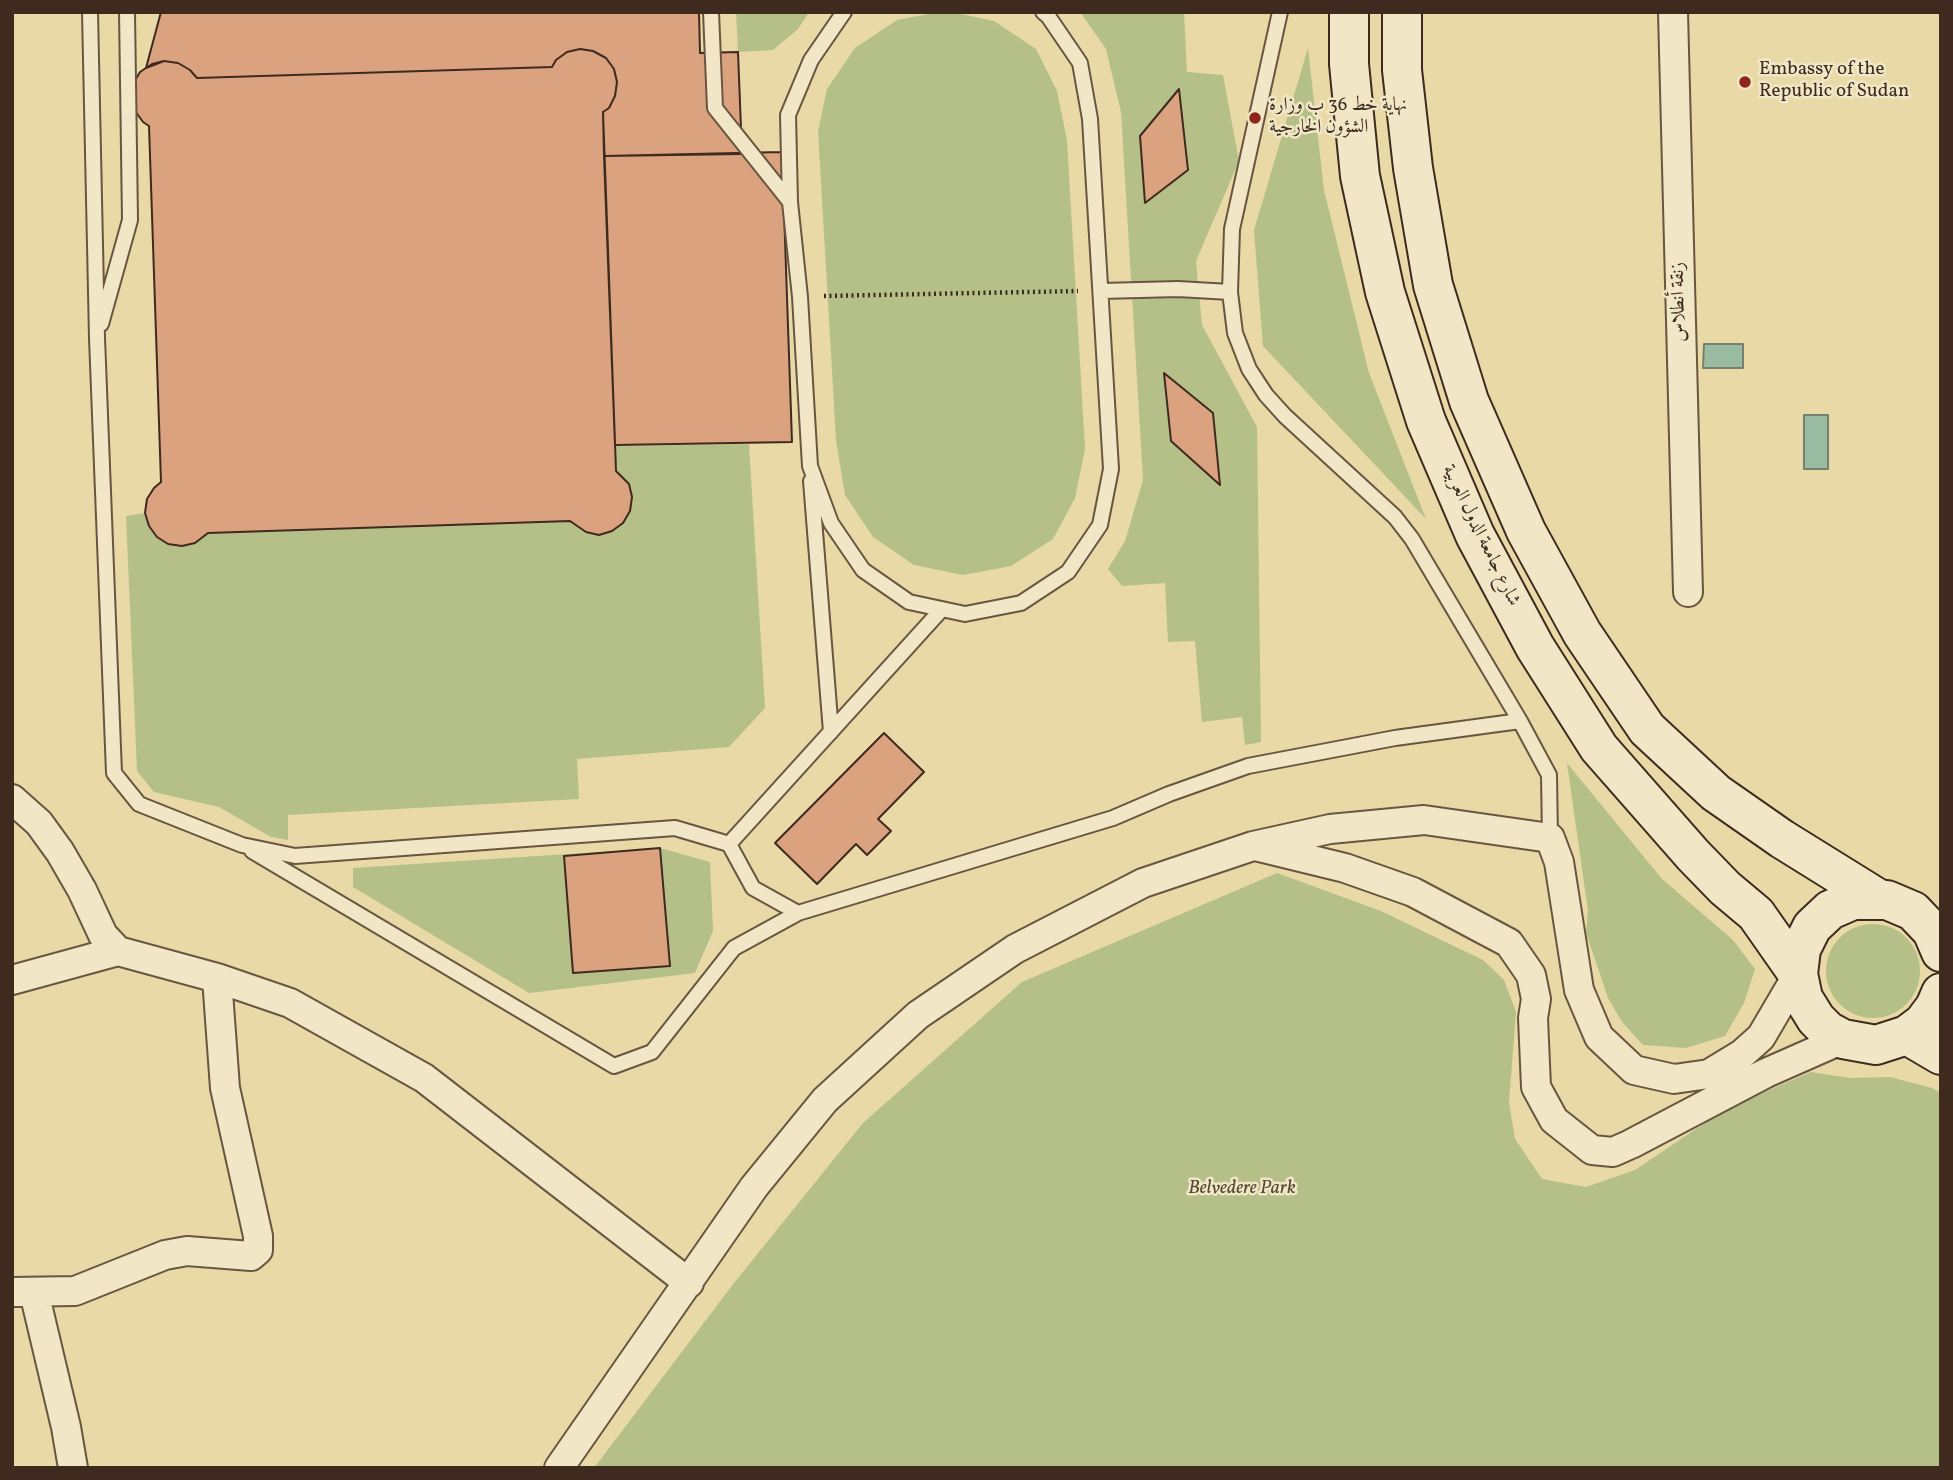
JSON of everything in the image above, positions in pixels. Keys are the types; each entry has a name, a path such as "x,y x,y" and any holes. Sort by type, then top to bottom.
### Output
{"street":[{"name":"شارع جامعة الدول العربية","path":"1349,12 1349,64 1360,176 1385,292 1426,421 1475,535 1535,647 1599,748 1701,863 1756,914 1798,974 1803,998 1816,1019 1828,1031 1843,1039 1875,1045 1908,1035 1923,1023 1941,993"},
{"path":"1402,12 1402,70 1412,156 1433,285 1469,401 1525,531 1582,634 1647,729 1716,793 1782,839 1877,898"},
{"name":"زنقة أنطلاس","path":"1673,12 1688,592"},
{"path":"12,799 39,823 60,852 103,935 118,951"},
{"path":"559,1468 754,1187 825,1100 918,1015 1015,949 1143,883 1253,846 1330,829 1424,820 1550,838 1559,862 1579,990 1599,1037 1634,1070 1674,1079 1709,1074 1742,1054 1761,1037 1798,974 1801,949 1812,927 1830,910 1853,900 1887,900 1913,911 1932,931 1941,952"},
{"path":"1253,846 1345,868 1413,892 1509,943 1531,975 1536,999 1533,1018 1536,1087 1554,1121 1592,1150 1613,1152 1766,1073 1843,1039"},
{"path":"12,981 118,951 217,978 290,1003 424,1078 689,1283"},
{"path":"73,1468 66,1427 23,1292 75,1291 165,1255 187,1251 251,1256 258,1250 258,1236 225,1088 217,978"},
{"path":"1908,1035 1941,1055"}],"lane":[{"path":"90,12 97,338 114,773 139,804 242,845 614,1066 652,1052 734,948 798,913 1113,818 1169,794 1248,766 1395,738 1520,721"},
{"path":"97,338 130,220 127,12"},
{"path":"711,12 715,108 790,202"},
{"path":"831,732 800,297 790,202 788,115 811,60 844,12"},
{"path":"810,466 831,523 863,570 909,602 965,614 1021,603 1068,572 1100,525 1111,469 1090,119 1080,63 1043,12"},
{"path":"1280,12 1232,229 1230,292 1235,333 1249,369 1266,395 1285,416 1395,517 1412,539 1549,775 1550,838"},
{"path":"1101,291 1178,289 1230,292"},
{"path":"729,844 942,609"},
{"path":"242,845 295,856 675,828 729,844 753,888 798,913"}],"path":[{"path":"800,297 1101,291"}],"green space":[{"path":"736,12 809,12 798,29 773,50 738,52"},
{"path":"939,12 994,21 1036,49 1057,91 1067,140 1085,449 1075,498 1053,539 1011,566 963,575 914,565 873,537 845,495 836,440 818,131 827,89 855,48 897,20"},
{"path":"1080,12 1184,12 1187,72 1223,75 1239,161 1196,261 1202,325 1257,427 1261,742 1245,745 1242,717 1202,722 1195,641 1168,642 1165,583 1122,586 1108,569 1125,541 1143,480 1121,112 1106,49","holes":["1179,90 1145,202 1140,136","1164,374 1213,413 1219,484 1171,441"]},
{"path":"1308,48 1324,190 1369,373 1426,519 1263,346 1254,230"},
{"path":"749,444 765,708 729,747 577,759 579,799 288,815 288,840 271,837 219,807 154,792 137,771 126,516 145,513 149,526 157,537 168,544 182,546 195,543 208,533 570,521 585,532 599,535 612,531 623,523 630,511 632,497 629,484 616,471 615,446"},
{"path":"1567,763 1662,879 1733,940 1755,969 1744,1003 1725,1036 1686,1048 1643,1045 1622,1022 1608,998 1586,933 1588,911"},
{"path":"660,848 710,862 713,931 695,973 529,993 353,887 353,868"},
{"name":"Belvedere Park","path":"1277,873 1381,911 1483,960 1504,980 1516,1012 1509,1102 1515,1139 1542,1179 1586,1187 1635,1170 1727,1108 1811,1072 1850,1078 1890,1077 1941,1093 1941,1468 594,1468 734,1283 863,1123 1022,982"},
{"path":"1873,924 1891,927 1906,938 1917,953 1920,971 1917,989 1906,1004 1891,1015 1873,1018 1855,1015 1840,1004 1829,989 1826,971 1829,953 1840,938 1855,927"}],"shaded area":[{"path":"1704,344 1743,344 1743,368 1703,368"},
{"path":"1804,415 1828,415 1828,469 1804,469"}],"building":[{"path":"161,12 699,12 700,53 738,52 742,154 604,156 603,112 609,108 615,96 617,82 614,69 606,58 593,51 580,49 567,52 556,60 552,67 197,78 178,63 164,61 146,68"},
{"path":"580,49 593,51 606,58 614,69 617,82 615,96 609,108 603,112 616,471 629,484 632,497 630,511 623,523 612,531 599,535 586,532 570,521 208,533 195,543 182,546 168,544 157,537 149,526 145,513 147,499 161,482 149,126 135,111 133,84 140,72 152,64 164,61 178,63 197,78 552,67 556,60 567,52"},
{"path":"1179,89 1188,170 1145,203 1140,136"},
{"path":"782,152 792,442 615,445 604,156"},
{"path":"1164,373 1213,413 1220,485 1171,441"},
{"path":"884,733 924,772 878,819 891,831 867,855 856,844 817,884 775,843"},
{"path":"660,848 670,966 573,973 564,856"}],"place":[{"name":"Embassy of the Republic of Sudan","path":"1745,82"},
{"name":"نهاية خط 36 ب وزارة الشؤون الخارجية","path":"1255,118"}]}
